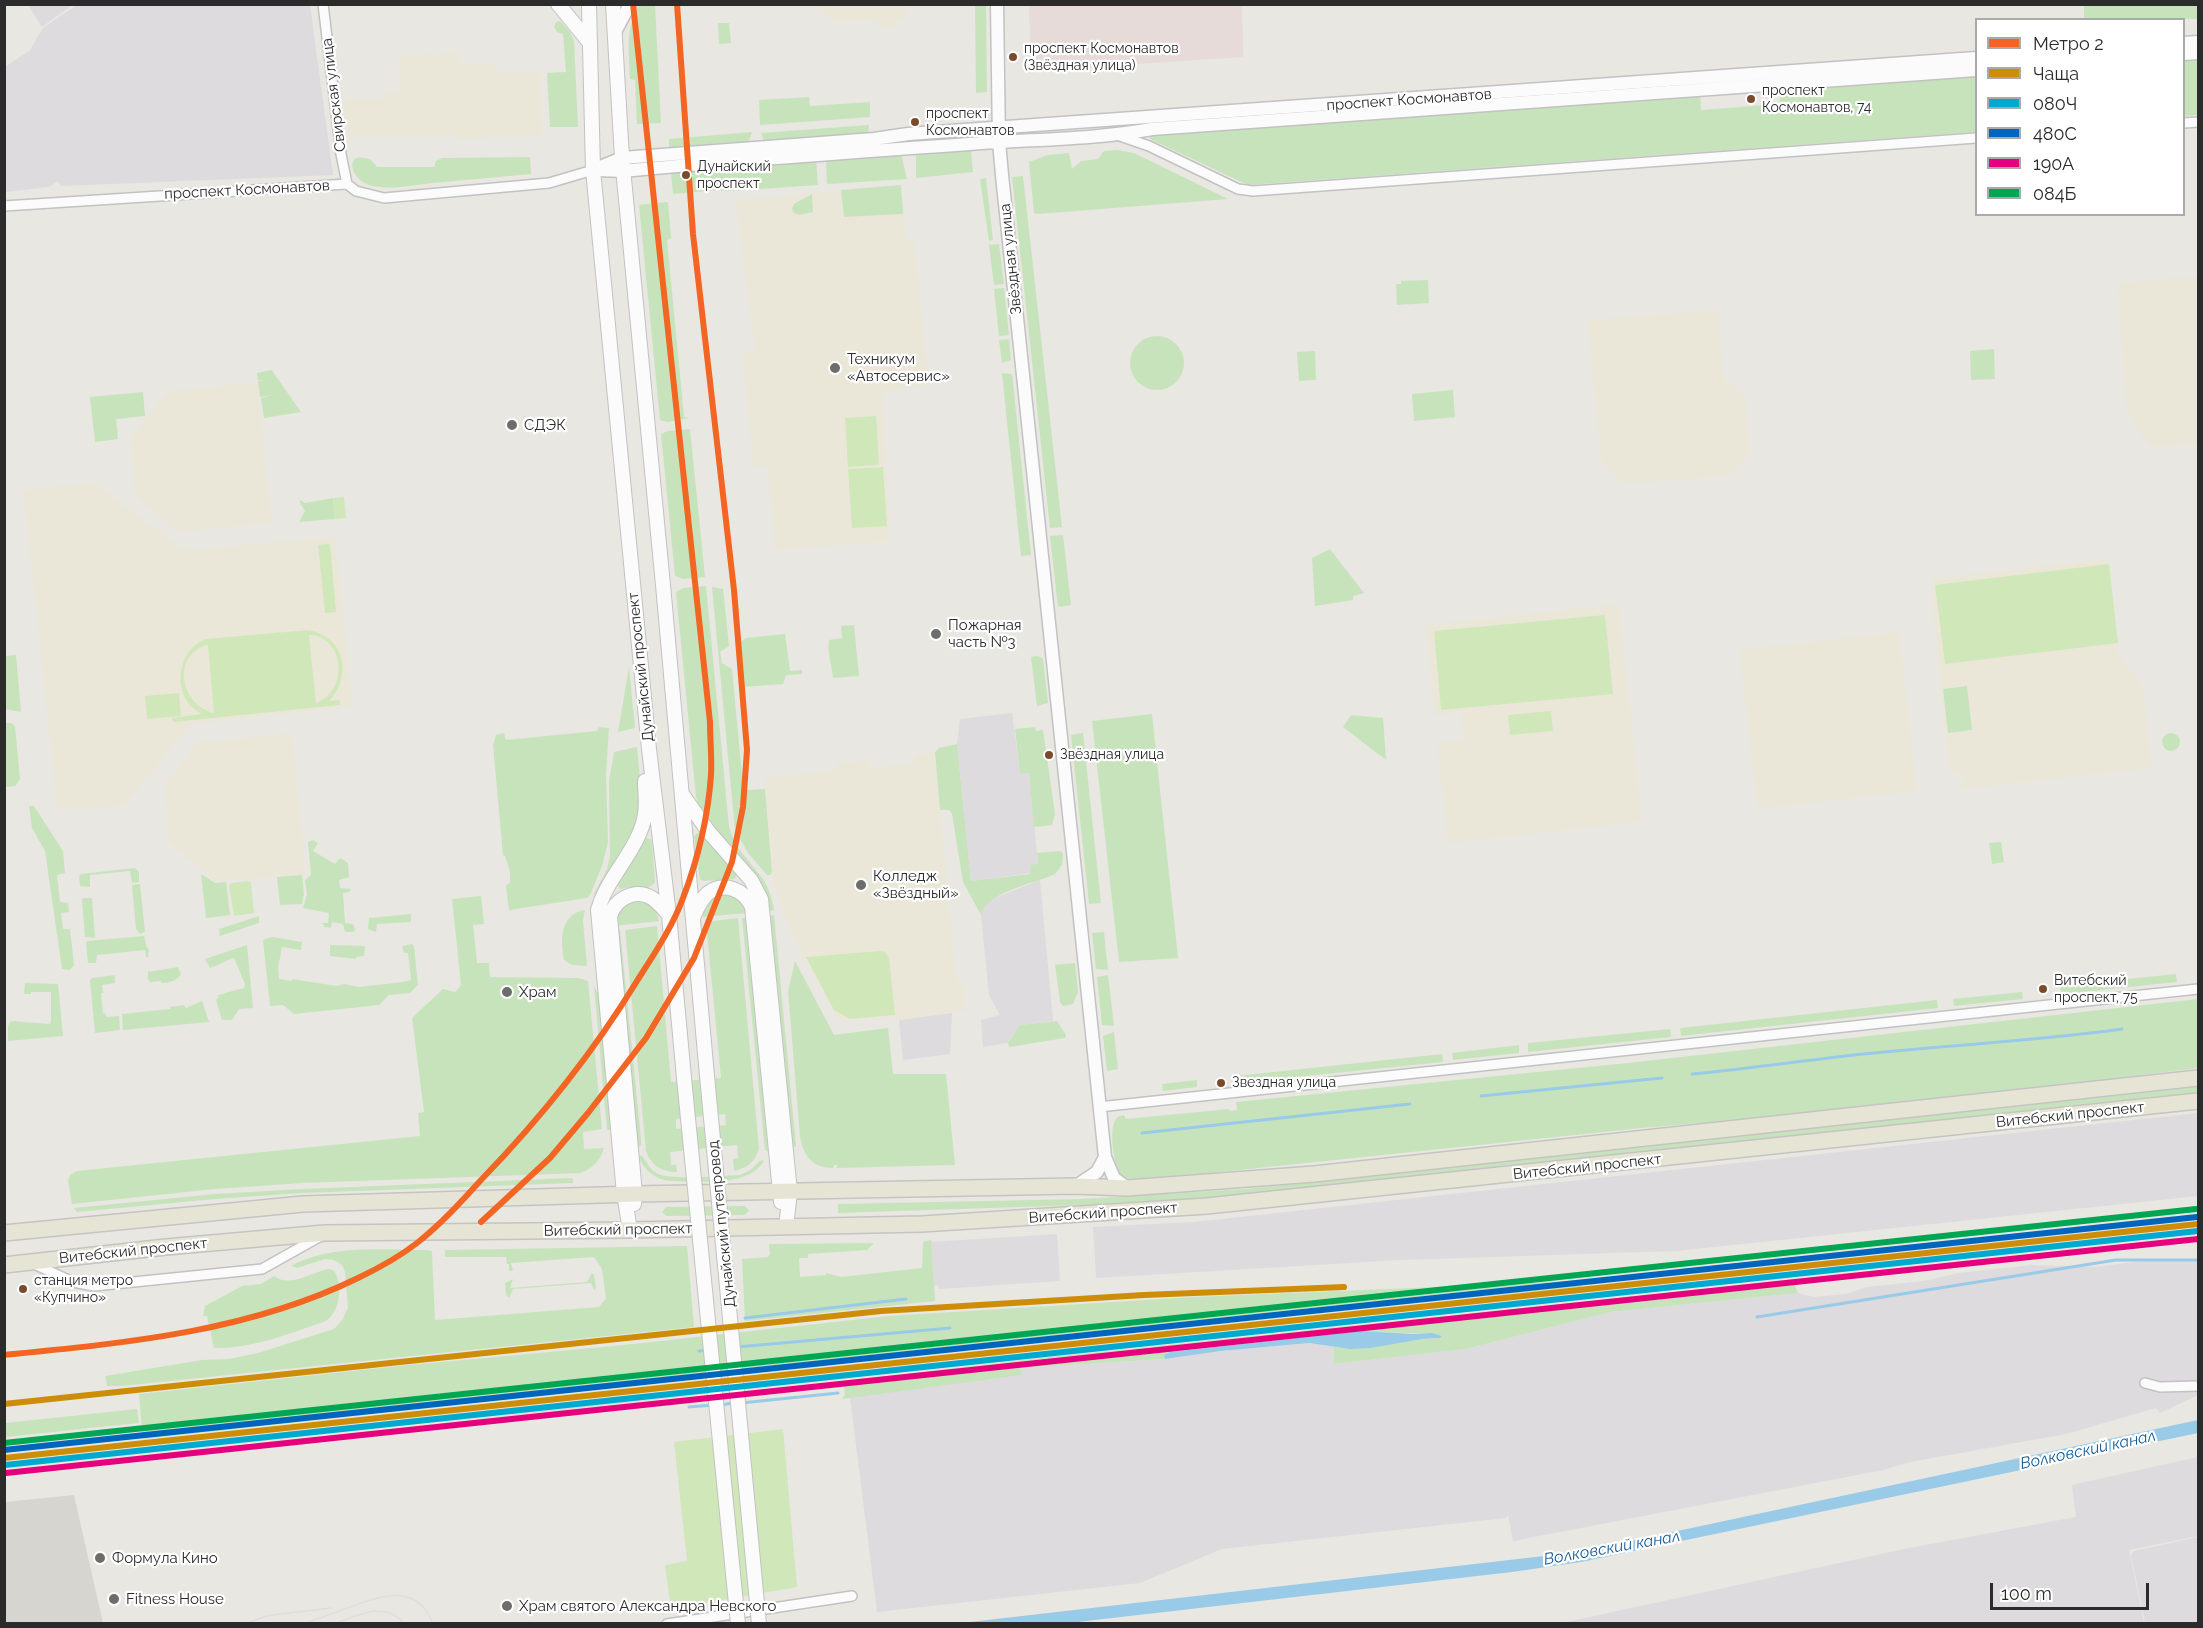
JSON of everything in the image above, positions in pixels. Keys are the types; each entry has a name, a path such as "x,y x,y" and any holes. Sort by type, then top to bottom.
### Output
{"main road":[{"path":"558,4 590,43"},
{"name":"Дунайский проспект","path":"589,4 593,170 649,749 669,915 684,1078"},
{"name":"Дунайский проспект","path":"613,4 622,164 707,1076"},
{"path":"629,1194 598,910 605,891 643,823 645,814 644,773 649,749"},
{"path":"681,792 708,831 752,880 761,899 786,1227"},
{"path":"692,920 709,892 719,888 740,891 752,907 784,1192"},
{"path":"630,1230 610,917 612,909 620,900 638,894 652,898 669,915"},
{"name":"Дунайский путепровод","path":"707,1076 759,1623"},
{"name":"Дунайский путепровод","path":"684,1078 738,1623"},
{"name":"Витебский проспект","path":"4,1233 303,1204 629,1194 1076,1186 1127,1188 1314,1174 2199,1078"},
{"name":"Витебский проспект","path":"4,1264 325,1233 630,1230 1011,1220 1231,1204 2199,1101"}],"street":[{"name":"Свирская улица","path":"323,4 340,150 347,184"},
{"path":"615,32 630,4"},
{"name":"Звёздная улица","path":"996,4 999,142 1105,1157"},
{"name":"проспект Космонавтов","path":"4,206 347,184 356,191 384,198 549,183 622,164 908,134 1975,58"},
{"name":"проспект Космонавтов","path":"622,164 1117,135 1152,129 1975,70"},
{"path":"1117,135 1149,146 1238,189 1253,191 1975,138"},
{"path":"1099,1107 2199,989"},
{"path":"1105,1157 1114,1178 1127,1188"},
{"path":"1076,1186 1097,1172 1105,1157"},
{"path":"29,1262 74,1282 94,1286 262,1269 325,1233"},
{"path":"2145,1383 2160,1387 2199,1386"},
{"path":"668,1623 852,1596"}],"shaded area":[{"path":"28,5 72,5 42,27"},
{"path":"77,5 310,5 333,175 61,186 58,181 49,187 5,192 5,67 30,50 43,28"},
{"path":"815,5 906,5 907,14 885,31 872,19 835,22"},
{"path":"1029,5 1242,5 1243,57 1031,71"},
{"path":"459,54 461,64 496,64 496,73 541,73 542,136 488,136 487,139 456,139 455,136 351,136 345,121 345,98 385,98 386,93 399,93 399,55"},
{"name":"Техникум «Автосервис»","path":"901,185 907,240 914,240 929,382 923,386 887,392 883,396 890,541 775,550 767,466 753,467 742,354 755,352 735,200"},
{"path":"2198,276 2198,445 2150,447 2127,414 2117,283"},
{"path":"1715,310 1719,313 1723,378 1745,397 1750,453 1728,476 1622,484 1601,460 1587,320"},
{"path":"257,382 272,523 178,532 135,496 129,438 169,391"},
{"path":"93,482 183,550 335,537 353,706 191,724 124,806 57,810 23,490"},
{"path":"2108,559 2119,656 2142,684 2152,768 1963,789 1962,776 1949,769 1930,579"},
{"path":"1619,604 1642,822 1448,843 1437,742 1464,739 1461,713 1435,715 1425,625"},
{"path":"1899,632 1917,791 1757,809 1739,650"},
{"path":"1012,713 1020,773 1029,772 1038,864 1030,873 971,881 957,744 960,719"},
{"path":"292,733 306,874 217,882 169,843 164,784 198,742"},
{"name":"Колледж «Звёздный»","path":"935,752 956,977 964,988 966,1010 899,1020 893,1017 838,1020 791,933 773,880 764,778 836,770 836,763 869,760 870,768 915,763 914,755"},
{"path":"1040,880 1053,1021 1020,1025 1008,1043 983,1047 981,1020 1000,1015 989,995 982,909 990,900"},
{"path":"952,1013 950,1054 903,1060 899,1020"},
{"path":"2198,1113 2198,1196 1676,1251 1400,1260 1096,1278 1093,1227 1194,1222"},
{"path":"1057,1234 1060,1281 939,1289 938,1285 934,1286 931,1242"},
{"path":"2157,1259 2198,1260 2198,1395 2160,1413 2156,1408 2066,1434 1910,1462 1883,1470 1513,1541 1508,1515 1506,1518 1222,1549 1140,1583 877,1612 850,1397 1021,1375 1019,1368 1165,1359 1309,1343 1334,1347 1333,1364 1466,1349 1611,1312 1798,1293 1814,1297 1846,1294 1867,1287 2032,1265 2096,1267"},
{"path":"2198,1457 2198,1536 2129,1550 2144,1623 1562,1623 1904,1549 2076,1517 2072,1485"},
{"path":"74,1495 103,1623 5,1623 5,1502"},
{"path":"2198,1537 2198,1623 2145,1623 2131,1555 2134,1551"}],"green space":[{"path":"639,5 655,5 661,123 637,124 635,80 630,79 629,50 632,22"},
{"path":"975,5 986,5 987,92 976,93"},
{"path":"2084,5 2198,5 2198,19 2084,18"},
{"path":"560,21 570,32 574,41 578,127 550,127 547,73 566,72 563,34 557,32 554,27 556,22"},
{"path":"718,23 729,23 731,43 719,44"},
{"path":"2198,60 2198,115 2185,116 2185,61"},
{"path":"1975,76 1975,132 1248,185 1150,139 1156,136 1700,95 1701,110 1780,104 1780,95 1823,92 1822,87"},
{"path":"809,97 810,106 870,102 870,117 760,125 759,100"},
{"path":"869,125 868,134 764,141 761,133"},
{"path":"752,132 748,143 669,148 669,139"},
{"path":"1117,150 1134,153 1228,199 1034,213 1029,162 1048,155 1069,153 1072,169 1081,161 1098,159 1104,151"},
{"path":"971,151 973,172 916,178 916,153"},
{"path":"901,154 907,179 827,184 826,160"},
{"path":"530,157 531,174 393,188 377,187 362,182 352,166 356,158 371,160 377,167 434,167 436,161 442,158"},
{"path":"816,160 818,185 673,194 671,172"},
{"path":"1023,176 1062,527 1050,528 1012,177"},
{"path":"986,178 993,240 989,241 980,179"},
{"path":"901,185 903,214 844,217 841,190"},
{"path":"812,194 813,212 800,215 794,213 792,209 794,204"},
{"path":"668,202 671,238 667,240 684,417 689,418 667,422 660,420 639,205"},
{"path":"999,244 1004,284 994,285 989,245"},
{"path":"1428,280 1429,303 1397,305 1396,284 1401,284 1401,281"},
{"path":"1004,288 1009,335 999,336 994,289"},
{"path":"1157,336 1167,338 1176,344 1182,353 1184,363 1182,373 1176,382 1167,388 1157,390 1147,388 1138,382 1132,373 1130,363 1132,353 1138,344 1147,338"},
{"path":"1009,339 1011,360 1002,363 999,340"},
{"path":"1994,349 1995,379 1971,380 1970,351"},
{"path":"1315,351 1316,380 1299,381 1297,352"},
{"path":"272,370 301,412 264,418 261,398 273,395 260,397 258,381 264,380 258,380 257,373"},
{"path":"1002,373 1012,374 1031,555 1021,556"},
{"path":"1453,390 1455,417 1414,421 1412,394"},
{"path":"143,392 145,416 116,419 118,439 95,442 90,397"},
{"path":"876,416 879,465 848,467 845,418"},
{"path":"690,429 705,577 683,579 675,576 661,434"},
{"path":"883,467 887,526 852,528 848,469"},
{"path":"344,497 346,518 335,519 333,498"},
{"path":"333,498 335,519 299,522 305,511 300,500 305,503"},
{"path":"1063,535 1071,605 1058,607 1050,536"},
{"path":"330,544 336,612 325,613 318,545"},
{"path":"1330,549 1364,593 1353,596 1353,600 1315,606 1312,558"},
{"path":"2109,564 2118,643 1945,664 1935,585"},
{"path":"706,586 729,827 739,848 765,882 774,910 769,911 761,884 753,873 707,822 696,797 676,592 683,588"},
{"path":"712,587 723,589 729,646 720,652 722,663 732,669 743,785 747,790 765,789 772,872 770,875 767,875 748,853 735,830"},
{"path":"1605,615 1613,694 1441,710 1434,631"},
{"path":"854,625 859,676 833,678 829,640 842,638 841,626"},
{"path":"308,630 321,634 330,640 341,658 343,669 341,680 337,691 329,701 340,700 340,705 173,722 172,718 201,714 187,701 183,693 181,675 186,657 197,643 206,639","holes":["309,635 321,637 330,644 336,653 338,664 338,676 334,687 327,697 316,703","208,646 214,713 202,708 194,700 187,691 184,680 184,669 188,659 196,650"]},
{"path":"785,634 790,671 802,670 802,674 786,675 783,684 743,687 739,643 746,638"},
{"path":"16,655 21,712 5,709 5,656"},
{"path":"1038,656 1043,659 1048,703 1037,706 1031,657"},
{"path":"629,667 635,728 618,732"},
{"path":"1967,686 1972,730 1948,733 1943,689"},
{"path":"179,693 181,716 147,719 145,696"},
{"path":"1551,711 1553,731 1510,735 1508,715"},
{"path":"1152,714 1178,958 1119,962 1092,721"},
{"path":"1351,715 1383,718 1386,760 1343,727"},
{"path":"5,723 12,723 15,727 20,779 15,786 5,787 6,735"},
{"path":"599,727 609,728 606,775 608,842 602,866 590,895 587,898 509,910 506,886 510,882 510,872 503,855 493,745 496,735 504,733 506,740 597,731"},
{"path":"1035,727 1036,731 1043,730 1055,814 1052,825 1034,827 1029,773 1020,773 1015,729"},
{"path":"1083,733 1101,903 1089,904 1071,735"},
{"path":"2171,733 2177,736 2180,742 2177,748 2171,751 2165,748 2162,742 2165,736"},
{"path":"957,744 971,881 1030,874 1030,865 1038,864 1037,853 1060,851 1063,853 1062,865 1055,874 1001,895 985,907 981,915 963,882 952,814 949,810 940,810 935,752 939,748"},
{"path":"637,747 642,802 633,834 593,896 607,869 610,856 609,781 614,752"},
{"path":"29,806 34,806 63,851 65,873 57,875 60,902 68,903 69,912 61,913 63,929 70,929 74,965 70,970 62,969 45,851 32,828"},
{"path":"697,833 702,834 737,873 735,879 700,880 694,837"},
{"path":"645,838 652,842 655,883 648,888 620,889 617,883"},
{"path":"313,840 318,843 313,851 335,864 340,858 348,863 349,877 339,880 340,888 351,889 343,893 345,923 353,924 355,930 353,932 345,932 343,924 332,922 331,928 324,927 323,923 328,923 329,913 303,908 307,894 305,880 311,875 308,842"},
{"path":"2001,842 2004,862 1992,864 1989,843"},
{"path":"135,868 139,872 139,882 132,883 130,871 90,875 90,887 80,886 79,876 81,874"},
{"path":"201,874 215,883 226,882 230,915 206,918"},
{"path":"302,875 304,894 302,904 280,905 277,877"},
{"path":"249,881 254,913 234,916 229,886 231,883"},
{"path":"140,884 145,932 140,934 136,929 132,885"},
{"path":"719,893 729,894 736,898 747,913 703,917 707,902"},
{"path":"481,896 484,924 473,925 477,963 489,963 490,977 578,978 588,981 602,1129 583,1132 584,1149 604,1148 592,1166 581,1173 302,1183 215,1189 72,1204 68,1181 70,1175 77,1171 420,1136 418,1113 424,1112 412,1018 443,989 455,992 461,985 452,899"},
{"path":"83,898 92,898 95,937 98,938 85,937"},
{"path":"635,901 651,906 659,921 615,926 620,910"},
{"path":"585,910 583,921 587,966 572,965 564,960 562,936 566,922 577,912"},
{"path":"411,914 411,922 377,924 376,932 368,929 369,918"},
{"path":"774,915 796,1146 792,1148 770,916"},
{"path":"259,916 259,923 220,936 219,929"},
{"path":"738,918 759,1149 750,1164 734,1171 733,1159 738,1158 737,1145 670,1152 671,1165 676,1165 677,1172 672,1172 654,1164 646,1151 625,930 657,926 671,1082 721,1078 706,922","holes":["725,1114 726,1125 676,1129 676,1119"]},
{"path":"742,918 747,918 768,1152 765,1150"},
{"path":"616,930 620,930 641,1138 639,1147 636,1147"},
{"path":"1104,932 1108,970 1096,969 1092,933"},
{"path":"144,936 149,949 148,957 146,957 145,950 97,955 96,963 88,963 87,941"},
{"path":"272,937 302,942 301,950 282,947 278,968 279,979 359,987 411,980 408,953 404,953 402,946 412,944 418,985 410,993 389,995 379,1005 294,1014 283,1005 270,1006 263,940"},
{"path":"247,945 253,1008 239,1009 232,1020 222,1020 216,1000 218,995 244,988 245,984 234,958 210,968 205,959"},
{"path":"330,945 365,946 364,956 356,957 356,959 330,956"},
{"path":"885,952 889,958 895,1015 850,1019 834,1010 806,957"},
{"path":"795,961 834,1035 888,1028 893,1074 946,1074 955,1165 837,1168 837,1165 834,1165 833,1168 819,1166 806,1154 800,1136 788,991"},
{"path":"1075,963 1078,992 1073,1004 1063,1006 1060,1002 1055,965"},
{"path":"178,967 181,974 173,981 161,983 161,981 150,982 148,980 148,972"},
{"path":"2176,974 2177,982 2061,994 2060,986"},
{"path":"115,975 115,983 102,985 103,993 101,993 103,1013 106,1017 119,1016 120,1030 95,1033 90,980"},
{"path":"1108,975 1114,1026 1102,1025 1097,977"},
{"path":"25,983 58,984 63,1036 8,1041 8,1026 11,1021 50,1024 51,1021 51,992 24,994"},
{"path":"594,986 599,996 612,1130 607,1130"},
{"path":"2022,992 2023,999 1954,1006 1953,999"},
{"path":"2198,999 2198,1068 1895,1106 1642,1128 1201,1174 1130,1179 1121,1176 1118,1172 1113,1148 1114,1124 1118,1117 1124,1115 1126,1119 1229,1109 1229,1111 1237,1110 1236,1102 1628,1063"},
{"path":"1937,1000 1938,1008 1681,1036 1680,1028"},
{"path":"202,1001 209,1022 123,1030 122,1014 170,1009 170,1007 184,1005 186,1008"},
{"path":"1057,1021 1066,1035 1065,1038 1009,1047 1008,1043 1020,1025"},
{"path":"1670,1029 1671,1037 1528,1052 1528,1043"},
{"path":"1114,1032 1118,1069 1107,1071 1103,1036"},
{"path":"1519,1045 1519,1053 1453,1060 1452,1053"},
{"path":"1442,1054 1443,1062 1237,1083 1236,1076"},
{"path":"1197,1080 1197,1087 1163,1091 1162,1084"},
{"path":"2198,1087 2198,1092 1244,1195 1082,1205 838,1213 838,1204 1082,1199 1244,1189"},
{"path":"638,1156 642,1156 658,1174 674,1177 740,1175 749,1171 761,1160 764,1161 756,1170 735,1179 709,1182 671,1181 651,1174"},
{"path":"573,1178 573,1183 302,1193 77,1212 74,1208 215,1194"},
{"path":"745,1206 749,1211 744,1215 666,1216 662,1212 666,1207"},
{"path":"931,1240 935,1301 745,1321 742,1259 768,1257 769,1244 874,1243 867,1250 808,1254 808,1258 799,1258 800,1277 826,1275 826,1273 841,1277 922,1268 923,1242"},
{"path":"687,1246 694,1327 107,1386 105,1376 202,1360 229,1359 258,1353 334,1329 343,1319 348,1307 345,1272 342,1265 334,1260 325,1259 297,1268 291,1266 323,1254 394,1249 432,1251 435,1320 599,1307 606,1298 602,1269 594,1257 511,1263 513,1270 509,1271 506,1257 445,1257 445,1250"},
{"path":"328,1269 333,1270 339,1282 339,1297 335,1311 326,1321 257,1343 214,1348 207,1316 203,1316 205,1306 242,1286 261,1284 274,1276 286,1281"},
{"path":"592,1273 596,1288 594,1290 591,1283 513,1289 509,1298 506,1295 505,1283 513,1279 510,1288 587,1282"},
{"path":"1799,1279 1794,1284 1798,1293 1611,1312 1466,1349 1333,1364 1334,1347 1367,1347 1442,1336 1372,1332 1285,1338 1170,1352 1164,1355 1165,1359 1020,1368 1022,1375 842,1399 845,1395 844,1386 836,1382 1024,1360"},
{"path":"1580,1281 1581,1287 1196,1324 143,1439 139,1394 889,1316 1194,1297"},
{"path":"137,1409 139,1423 5,1437 5,1423"},
{"path":"783,1429 797,1587 671,1609 665,1565 687,1561 674,1442"}],"water":[{"path":"1361,1331 1432,1333 1442,1336 1370,1348 1350,1349 1309,1343 1165,1359 1164,1355 1170,1352"},
{"name":"Волковский канал","path":"2198,1420 2198,1433 1581,1562 1069,1623 961,1623 1579,1552"}],"waterway":[{"path":"1692,1074 1863,1054 2122,1029"},
{"path":"1481,1096 1662,1078"},
{"path":"1142,1133 1410,1104"},
{"path":"1757,1317 2116,1260 2198,1260"},
{"path":"745,1318 906,1299"},
{"path":"737,1347 950,1328"},
{"path":"699,1351 707,1350"},
{"path":"741,1403 838,1393"},
{"path":"720,1405 734,1403"},
{"path":"689,1407 713,1405"}],"tram line":[{"path":"303,1624 376,1598 388,1596 409,1597 418,1602 433,1624"},
{"path":"245,1624 266,1616 331,1608"},
{"path":"334,1624 361,1614 380,1611 397,1617 405,1624"}],"railway":[{"path":"4,1473 457,1423 756,1386 2198,1231"}],"metro line":[{"name":"2","path":"4,1355 140,1340 230,1323 316,1296 366,1274 403,1253 426,1236 450,1213 545,1109 584,1060 620,1008 674,920 693,868 705,822 711,775 710,722 633,4"},
{"name":"2","path":"481,1222 550,1158 646,1038 694,958 732,862 743,807 747,750 734,590 693,234 677,4"}],"transit line":[{"name":"084Б","path":"4,1443 2196,1209"},
{"name":"480С","path":"4,1450 2197,1217"},
{"name":"Чаща","path":"4,1458 2198,1224"},
{"name":"080Ч","path":"5,1465 2198,1231"},
{"name":"190А","path":"6,1473 2198,1239"},
{"name":"Чаща","path":"4,1404 881,1311 1144,1295 1344,1287"}],"place":[{"name":"проспект Космонавтов (Звёздная улица)","path":"1013,57"},
{"name":"проспект Космонавтов, 74","path":"1751,99"},
{"name":"проспект Космонавтов","path":"915,122"},
{"name":"Дунайский проспект","path":"686,175"},
{"name":"Техникум «Автосервис»","path":"835,368"},
{"name":"СДЭК","path":"512,425"},
{"name":"Пожарная часть №3","path":"936,634"},
{"name":"Звёздная улица","path":"1049,755"},
{"name":"Колледж «Звёздный»","path":"861,885"},
{"name":"Витебский проспект, 75","path":"2043,989"},
{"name":"Храм","path":"507,992"},
{"name":"Звездная улица","path":"1221,1083"},
{"name":"станция метро «Купчино»","path":"23,1289"},
{"name":"Формула Кино","path":"100,1558"},
{"name":"Fitness House","path":"114,1599"},
{"name":"Храм святого Александра Невского","path":"507,1606"}]}
